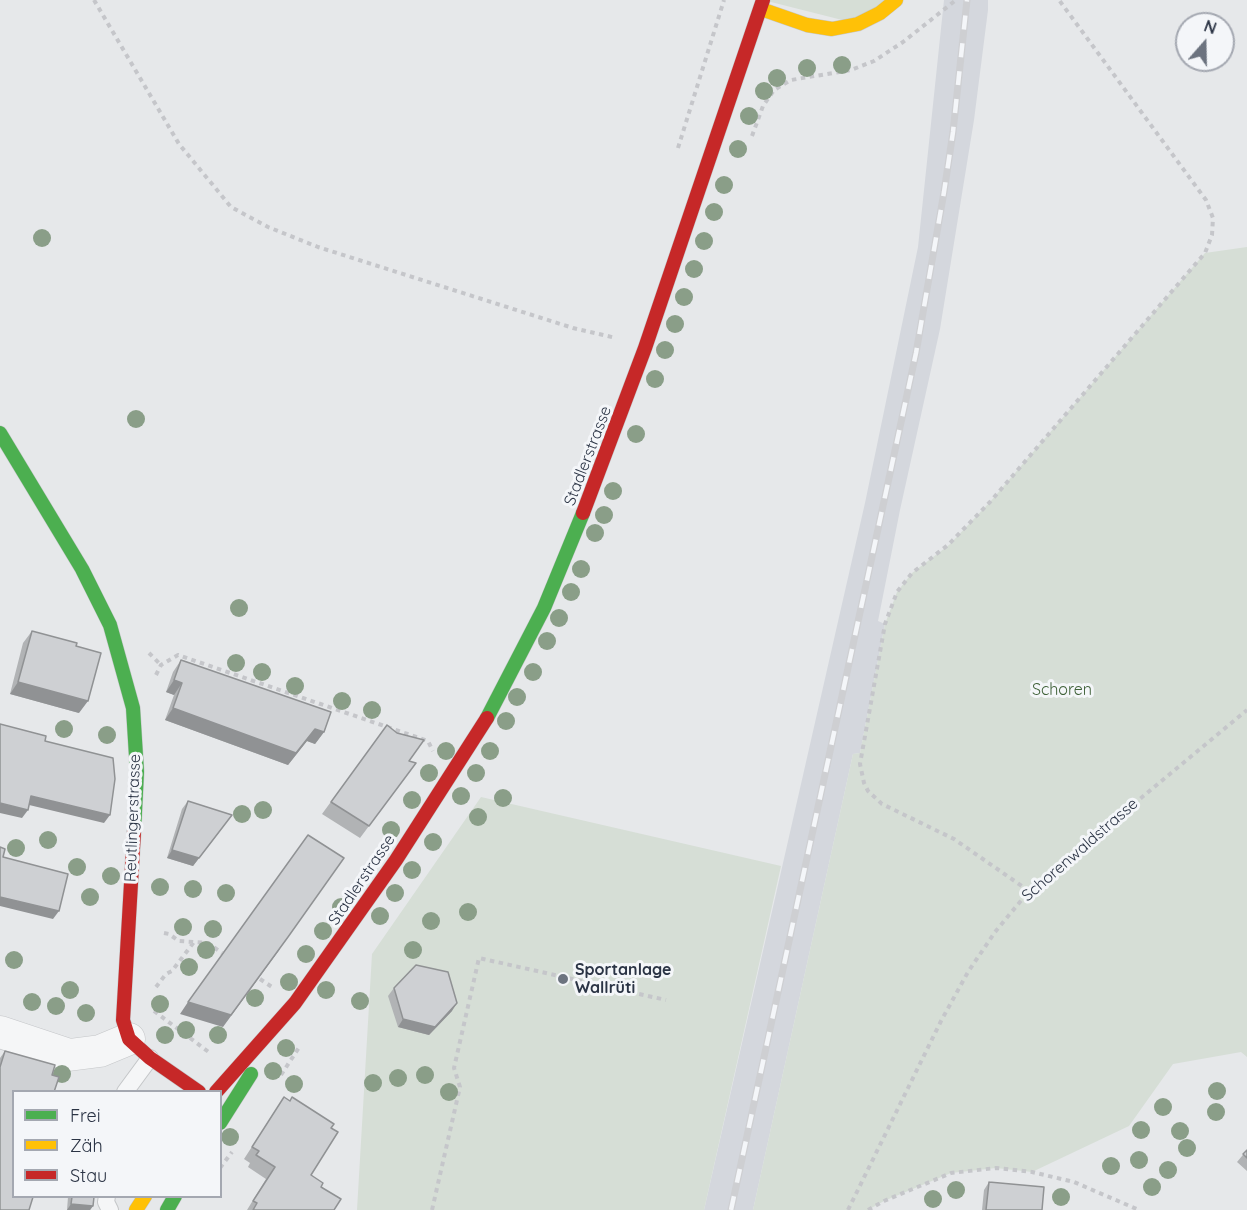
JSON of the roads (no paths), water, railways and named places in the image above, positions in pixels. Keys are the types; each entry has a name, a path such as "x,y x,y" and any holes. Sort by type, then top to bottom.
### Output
{"main road":[{"name":"Stadlerstrasse","path":"222,1107 396,860 480,732 543,608 599,475 645,348 762,5 807,25 832,29 858,24 880,13 896,0"},
{"name":"Reutlingerstrasse","path":"0,433 82,569 110,625 133,708 137,772 123,1020 139,1048"},
{"name":"Stadlerstrasse","path":"222,1107 295,1003"},
{"path":"139,1048 196,1090"}],"street":[{"path":"0,1032 69,1055 139,1048"}],"lane":[{"path":"125,1090 139,1048"}],"railway":[{"path":"731,1210 916,353 953,132 967,0"}],"place":[{"name":"Sportanlage Wallrüti","path":"563,979"}],"park label":[{"name":"Schoren","path":"1062,690"}]}
